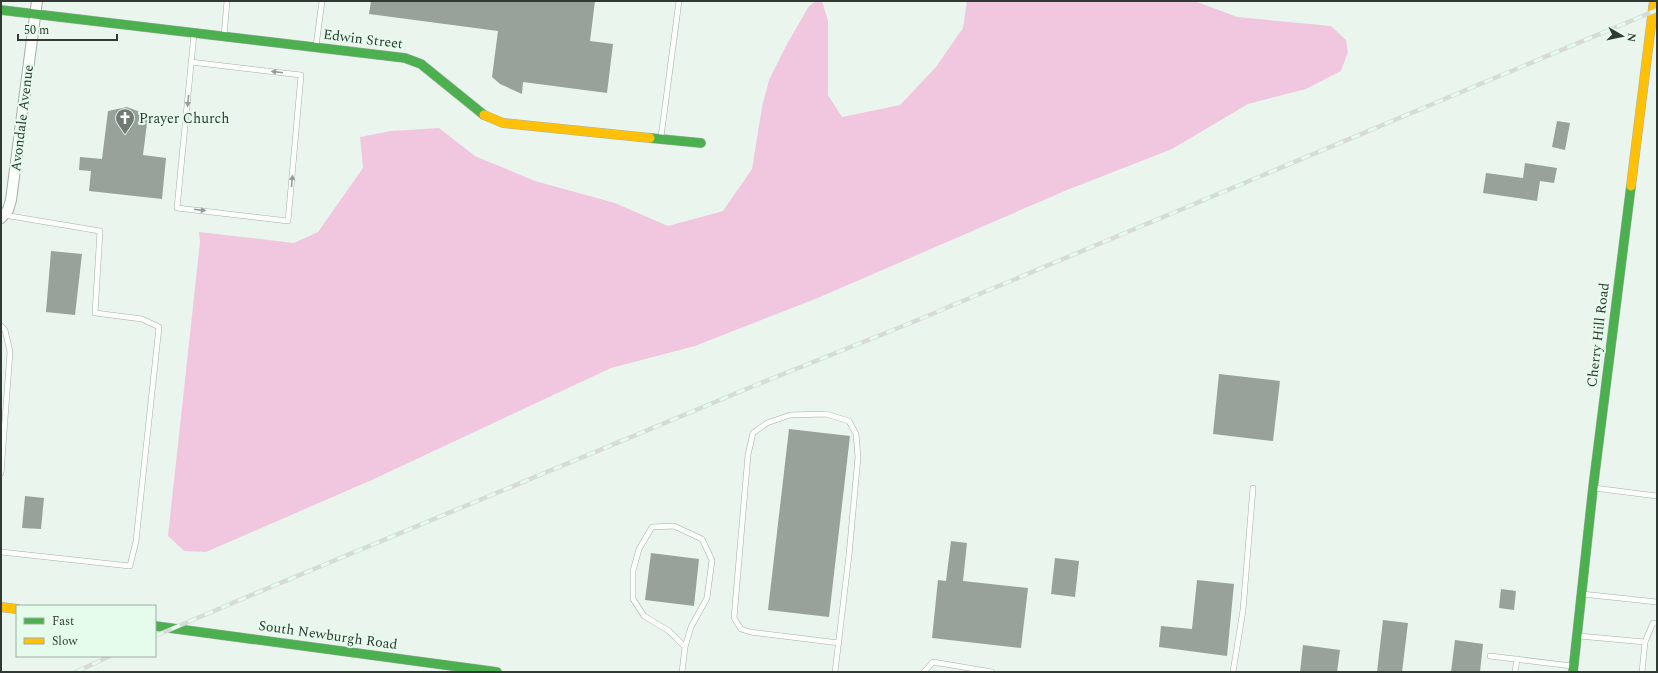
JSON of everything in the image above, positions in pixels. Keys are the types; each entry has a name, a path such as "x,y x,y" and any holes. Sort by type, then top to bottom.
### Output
{"main road":[{"name":"Cherry Hill Road","path":"1573,669 1593,488 1654,1"},
{"name":"Edwin Street","path":"1,10 405,58 422,64 482,114 503,123 701,143"},
{"path":"1,607 16,609"},
{"name":"South Newburgh Road","path":"156,626 497,672"}],"street":[{"name":"Avondale Avenue","path":"2,217 8,210 11,200 36,1"}],"lane":[{"path":"223,36 227,1"},
{"path":"315,47 322,1"},
{"path":"661,139 679,1"},
{"path":"191,62 301,75 288,221 177,208 191,62 194,33"},
{"path":"1,552 130,566 136,541 159,327 142,319 95,313 100,231 2,217"},
{"path":"1,326 4,330 10,352 3,413 1,473"},
{"path":"836,672 839,643 858,457 856,434 848,421 826,414 790,415 767,423 753,433 748,455 734,618 740,629 750,632 839,643"},
{"path":"1233,672 1243,610 1253,488"},
{"path":"1593,488 1657,496"},
{"path":"682,672 685,647 691,627 707,598 712,560 702,539 674,526 652,527 639,549 633,571 633,599 644,616 669,631 685,647"},
{"path":"1581,594 1657,602"},
{"path":"1642,672 1645,642 1653,623 1657,623"},
{"path":"1577,636 1645,642"},
{"path":"1490,656 1517,659 1573,669"},
{"path":"1515,672 1517,659"},
{"path":"924,672 933,662 992,672"}],"shaded area":[{"path":"816,1 822,1 828,21 828,95 842,117 900,105 936,67 963,28 967,1 1195,1 1237,17 1331,26 1346,40 1348,52 1341,71 1306,89 1248,104 1172,149 1067,190 820,297 695,346 611,368 374,479 206,552 184,551 168,536 200,242 199,232 294,243 318,232 363,168 360,137 391,131 439,128 475,156 535,181 615,203 668,226 723,211 752,169 762,107 769,80 787,44 809,6"}],"building":[{"path":"371,1 595,1 590,41 613,44 607,93 523,82 522,94 500,84 492,77 498,31 369,14"},
{"name":"Prayer Church","path":"127,107 148,115 143,155 166,158 162,199 89,191 91,171 79,170 80,157 102,159 108,111"},
{"path":"1557,121 1570,123 1565,150 1552,147"},
{"path":"1525,163 1557,168 1554,183 1540,181 1537,201 1483,193 1486,173 1523,178"},
{"path":"51,251 82,254 75,315 46,312"},
{"path":"1219,374 1280,381 1273,441 1213,434"},
{"path":"789,429 850,436 829,617 768,610"},
{"path":"25,496 44,498 41,529 22,528"},
{"path":"951,541 967,543 963,581 1028,588 1021,648 932,638 938,580 946,581"},
{"path":"651,553 699,559 694,606 645,600"},
{"path":"1055,558 1079,561 1075,597 1051,594"},
{"path":"1197,580 1234,584 1227,656 1159,647 1161,626 1192,629"},
{"path":"1501,589 1516,591 1514,610 1499,608"},
{"path":"1383,620 1408,623 1402,672 1377,672"},
{"path":"1455,640 1483,644 1480,672 1451,672"},
{"path":"1303,645 1340,650 1337,672 1300,672"}],"railway":[{"path":"156,636 756,385 908,324 1657,10"},
{"path":"76,672 108,657"}],"traffic: fast":[{"path":"1,10 405,58 421,64 484,115"},
{"path":"650,138 701,143"},
{"path":"1573,672 1593,488 1631,186"},
{"path":"156,626 497,672"}],"traffic: slow":[{"path":"1631,186 1654,1"},
{"path":"484,115 503,123 650,138"},
{"path":"1,607 16,609"}],"place":[{"name":"Prayer Church","path":"125,135"}]}
